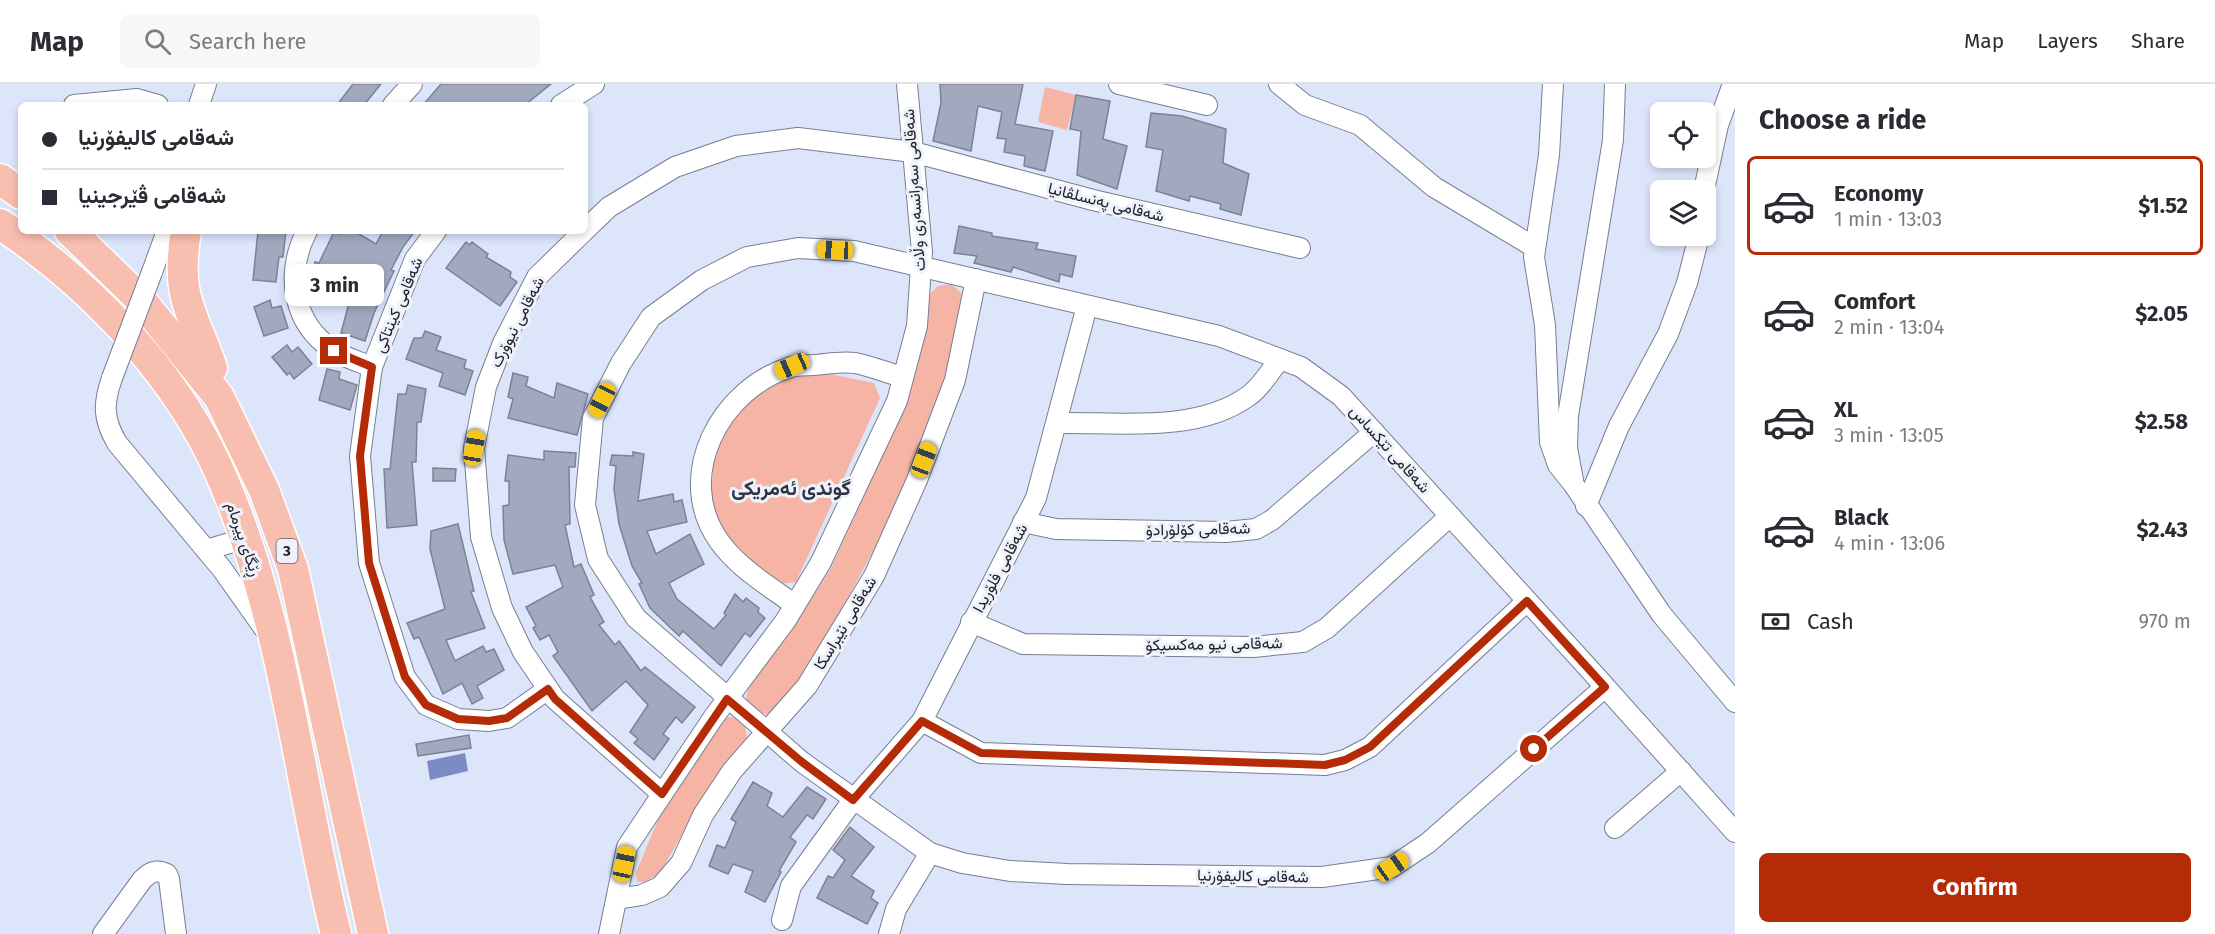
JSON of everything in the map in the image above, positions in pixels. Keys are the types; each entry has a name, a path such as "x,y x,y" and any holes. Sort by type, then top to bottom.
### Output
{"highway":[{"path":"0,178 18,178"},
{"path":"0,178 18,192"},
{"name":"ڕێگای پیرمام","path":"0,224 62,271 99,306 166,383 213,459 243,532 275,643 336,934"},
{"name":"3","path":"73,234 140,299 219,397 264,490 292,569 373,934"},
{"path":"186,234 182,288 188,312 215,378 219,397"}],"street":[{"path":"200,102 206,84"},
{"path":"213,102 219,84"},
{"path":"396,102 412,84"},
{"path":"566,102 594,84"},
{"name":"شەقامی سەرانسەری وڵات","path":"609,934 627,847 727,699 795,605 836,530 897,401 917,326 921,266 907,84"},
{"path":"1119,84 1207,105"},
{"path":"1279,84 1305,105 1360,125 1434,187 1534,247"},
{"path":"1553,84 1549,155 1534,247 1545,325 1550,442 1558,465 1662,615 1735,702"},
{"path":"1574,485 1567,448 1568,416 1613,140 1615,84"},
{"path":"1706,180 1718,125 1733,84"},
{"path":"106,102 137,99 148,102"},
{"name":"شەقامی نیوۆرک","path":"588,227 609,207 675,167 736,146 798,138 913,152"},
{"name":"شەقامی پەنسلڤانیا","path":"913,152 1093,200 1300,248"},
{"path":"166,234 112,378 104,409 111,433 136,467 206,550 275,643"},
{"path":"306,234 294,265 296,305 310,330 334,351 372,367"},
{"name":"شەقامی کینتاکی","path":"434,234 414,260 372,367 360,456 369,563 405,677 426,705 458,719 489,721 507,718 548,689"},
{"name":"شەقامی نیوۆرک","path":"581,234 537,277 503,343 486,387 474,448 481,537 502,608 523,652 555,699 662,794"},
{"path":"1586,506 1619,426 1668,334 1687,283 1696,246"},
{"name":"شەقامی تێکساس","path":"727,699 636,618 598,559 585,505 592,418 621,363 651,316 702,280 747,257 798,248 854,251 1219,336 1301,367 1341,396 1735,832"},
{"name":"شەقامی نێبراسکا","path":"616,899 642,895 660,887 681,863 703,815 732,771 807,686 874,576 917,480 955,380 976,279"},
{"name":"شەقامی فلۆریدا","path":"782,920 791,886 853,800 922,721 1036,498 1058,423 1087,306"},
{"path":"1058,423 1185,421 1221,413 1250,396 1280,359"},
{"path":"795,605 741,566 718,541 704,512 700,484 715,425 737,398 769,376 792,366 853,362 903,377"},
{"name":"شەقامی کۆلۆرادۆ","path":"1023,522 1056,529 1226,532 1256,530 1272,520 1374,432"},
{"name":"شەقامی نیو مەکسیکۆ","path":"971,622 1023,644 1253,647 1303,642 1327,628 1450,516"},
{"path":"206,550 233,542 243,532"},
{"path":"922,721 981,753 1325,765 1345,760 1370,747 1527,601"},
{"name":"شەقامی کالیفۆرنیا","path":"853,800 930,853 962,863 1010,871 1067,874 1322,877 1392,867 1428,843 1605,687"},
{"path":"727,699 853,800"},
{"path":"1615,828 1681,771"},
{"path":"889,934 896,909 930,853"},
{"path":"103,934 142,880 150,873 160,871 167,874 169,879 176,934"}],"shaded area":[{"path":"1045,87 1076,95 1067,130 1038,122"},
{"path":"952,284 964,296 958,341 927,439 878,542 813,662 774,709 767,714 752,711 746,699 749,685 785,638 831,568 899,419 922,338 930,294 938,286"},
{"path":"830,374 874,383 880,398 796,582 777,584 751,567 720,528 711,498 714,455 729,422 757,393 790,377"},
{"path":"733,717 744,722 747,737 703,798 660,873 645,882 637,882 636,873 662,810 721,718"}],"water":[{"path":"465,753 468,771 430,780 427,761"}],"building":[{"path":"353,84 381,84 366,102 339,102"},
{"path":"441,84 551,84 529,102 426,102"},
{"path":"940,84 1023,84 1015,124 1053,131 1045,171 1024,166 1025,156 1004,152 1006,139 997,138 1002,112 978,106 971,151 933,141 941,103"},
{"path":"1076,95 1110,101 1103,139 1127,146 1117,189 1077,175 1081,131 1070,129"},
{"path":"1151,113 1182,116 1226,129 1223,163 1249,174 1241,215 1220,209 1221,204 1190,196 1189,201 1156,191 1163,150 1146,147"},
{"path":"959,226 992,233 992,236 1038,243 1036,249 1076,256 1072,277 1060,274 1059,282 1013,267 1011,272 974,263 977,256 954,253"},
{"path":"258,234 286,234 283,257 279,257 276,282 253,280"},
{"path":"333,234 359,234 376,244 381,234 413,234 391,270 394,271 374,313 365,341 341,333 349,303 314,298 318,276 313,274 315,262 319,263"},
{"path":"466,242 470,245 472,242 488,254 486,257 511,272 510,277 517,282 500,306 446,268"},
{"path":"270,300 272,308 281,306 288,328 264,336 254,307"},
{"path":"425,331 441,337 436,350 466,360 464,368 473,371 465,395 439,386 443,373 406,359 414,338 422,338"},
{"path":"287,345 292,352 298,347 312,364 294,379 290,373 287,375 272,357"},
{"path":"327,369 340,372 339,379 357,385 350,410 319,400"},
{"path":"513,373 528,377 526,386 554,398 557,383 588,394 577,435 508,418 513,399 508,397"},
{"path":"408,385 426,389 421,422 417,422 416,462 412,462 417,525 387,528 384,469 390,469 398,394 406,394"},
{"path":"544,451 576,453 575,467 569,467 570,524 565,525 574,567 581,564 594,595 590,597 604,622 599,625 615,645 619,641 641,671 645,667 695,707 682,723 676,717 663,734 669,739 654,760 634,743 638,739 630,732 648,705 626,681 592,711 553,656 558,652 549,635 540,640 533,628 536,626 526,607 563,587 555,565 513,574 504,540 503,506 509,505 509,481 505,481 508,455 544,460"},
{"path":"633,452 644,454 638,501 673,494 674,502 682,500 687,522 647,531 656,554 690,534 704,564 669,583 677,599 714,629 726,615 724,613 735,594 743,602 746,598 759,608 758,612 765,618 750,637 745,633 721,666 683,631 679,636 650,608 639,584 642,583 632,566 619,524 614,489 616,466 610,465 612,455 633,456"},
{"path":"433,468 456,469 455,481 433,481"},
{"path":"458,524 474,591 471,592 485,628 446,640 455,661 483,646 486,652 494,649 504,670 477,686 483,698 472,704 462,683 443,694 419,637 414,639 407,623 445,609 430,549 431,531"},
{"path":"469,735 471,748 418,756 416,744"},
{"path":"753,782 772,793 767,806 783,817 807,787 826,799 813,819 807,815 790,837 796,842 765,902 745,892 753,871 733,864 728,874 709,866 717,845 725,848 736,822 731,819"},
{"path":"850,827 874,847 851,876 874,891 871,898 878,903 867,924 817,898 828,876 833,878 845,860 833,850"}],"district":[{"name":"گوندی ئەمریکی","path":"791,488"}],"route":[{"path":"334,351 372,367 360,456 369,563 405,677 426,705 458,719 489,721 507,718 548,689 555,699 662,794 727,699 802,762 853,800 922,721 981,753 1325,765 1345,760 1370,747 1527,601 1605,687 1534,749"}]}
